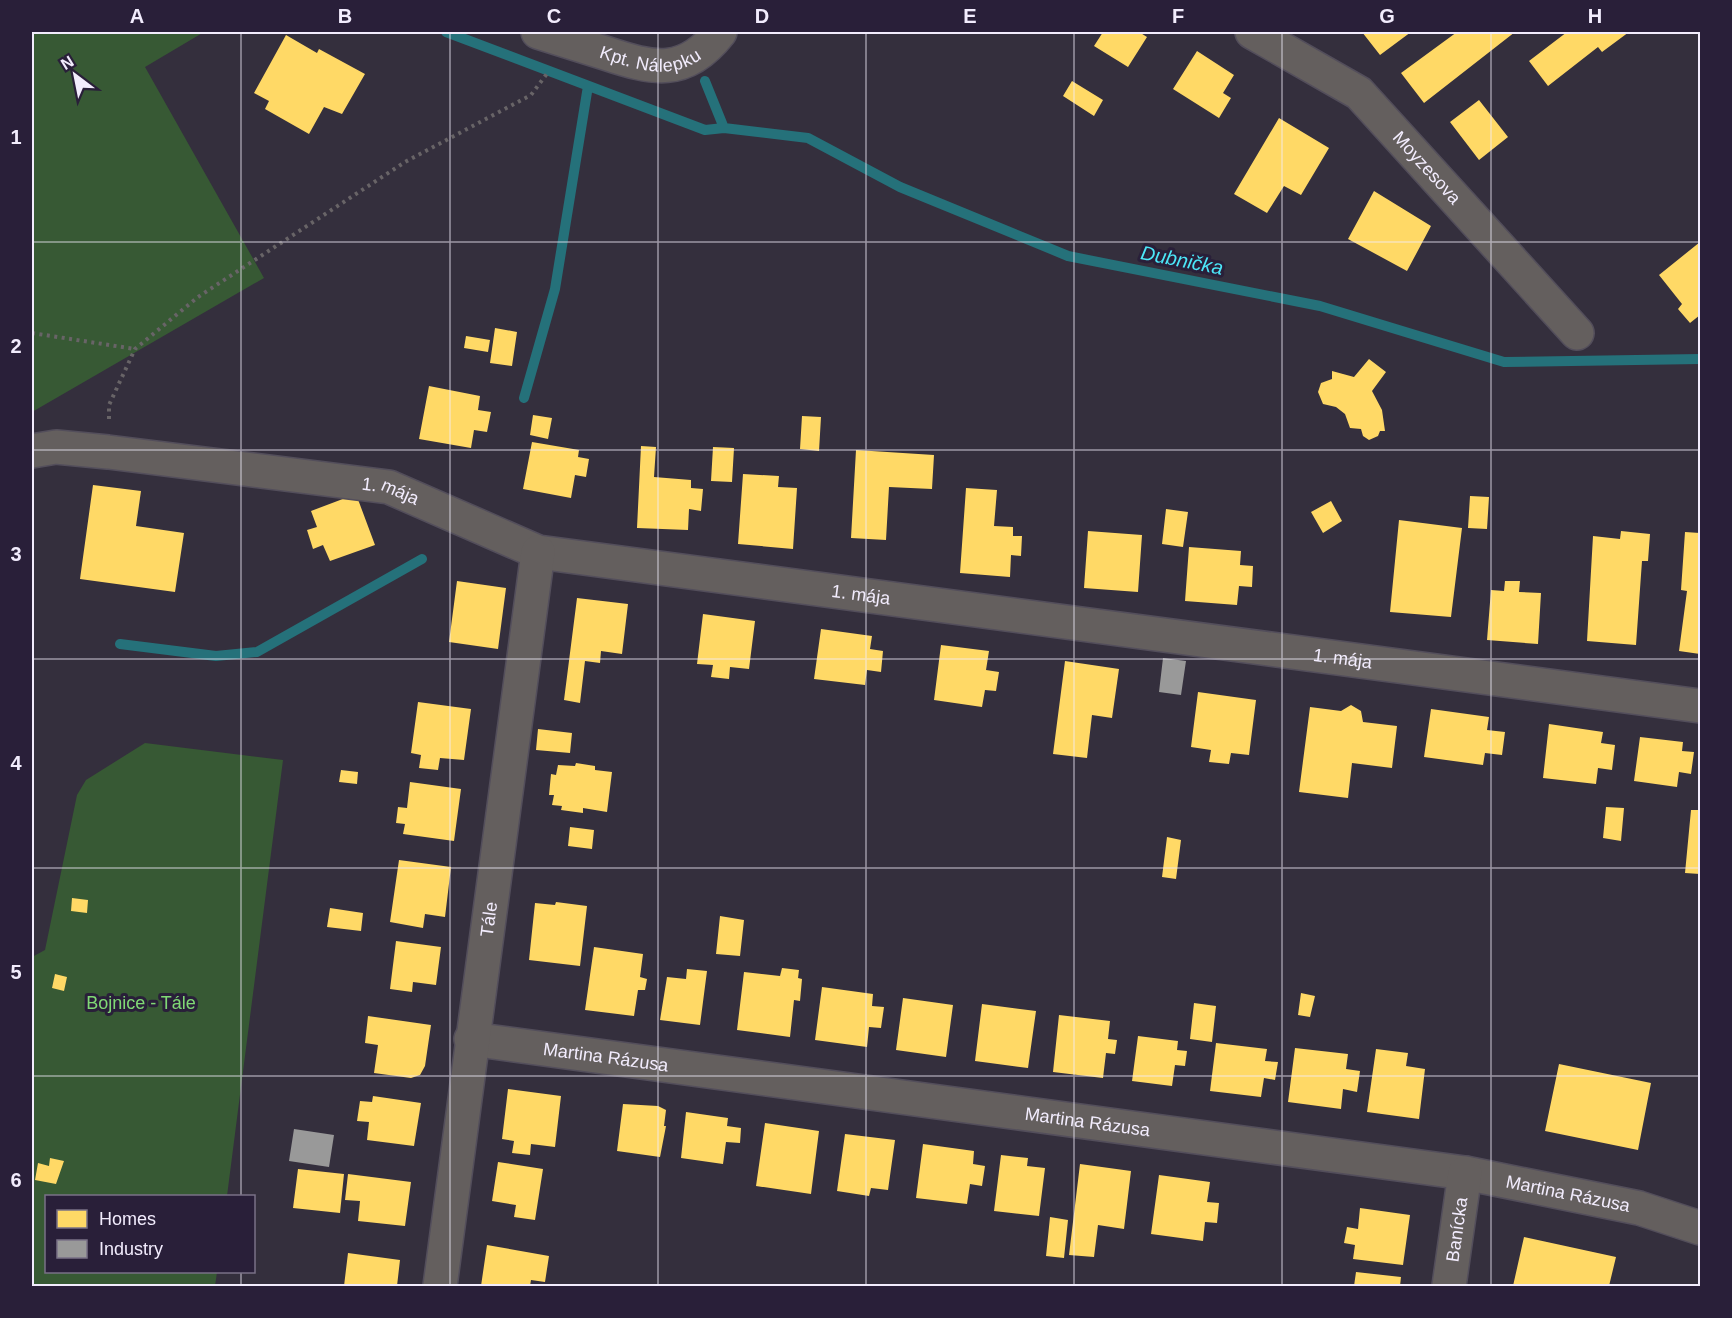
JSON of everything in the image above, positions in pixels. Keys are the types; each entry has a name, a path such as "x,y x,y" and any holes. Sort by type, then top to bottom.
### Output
{"street":[{"name":"Kpt. Nálepku","path":"538,32 647,67 681,63 707,49 720,32"},
{"name":"Moyzesova","path":"1252,32 1359,93 1577,333"},
{"name":"1. mája","path":"32,451 56,447 108,452 388,487 538,552 1701,706"},
{"name":"Tále","path":"440,1287 471,1039 538,552"},
{"name":"Martina Rázusa","path":"471,1039 1465,1173 1639,1208 1701,1228"},
{"name":"Banícka","path":"1449,1287 1465,1173"}],"path":[{"path":"108,452 109,405 135,349 198,297 405,162 531,95 544,81"},
{"path":"32,333 135,349"}],"green space":[{"path":"32,32 204,32 145,67 264,278 32,412"},
{"name":"Bojnice - Tále","path":"145,743 283,760 227,1195 45,1195 45,1273 217,1273 215,1286 32,1286 32,957 45,950 77,795 86,780"}],"building: Homes":[{"path":"1103,32 1139,32 1147,37 1128,67 1094,46"},
{"path":"1362,32 1411,32 1380,55"},
{"path":"1457,32 1515,32 1424,103 1401,73"},
{"path":"1567,32 1629,32 1602,52 1598,47 1548,86 1529,61"},
{"path":"286,35 317,53 319,49 365,74 342,114 324,107 309,134 265,109 269,101 254,93"},
{"path":"1197,51 1234,75 1223,93 1231,98 1219,118 1173,89"},
{"path":"1072,81 1103,100 1094,116 1063,96"},
{"path":"1479,100 1508,137 1479,160 1450,122"},
{"path":"1279,118 1329,148 1301,195 1284,186 1267,213 1234,194"},
{"path":"1374,191 1431,226 1407,271 1348,239"},
{"path":"1700,242 1700,315 1690,323 1678,309 1682,304 1659,275"},
{"path":"495,328 517,332 512,366 490,363"},
{"path":"466,336 490,340 488,352 464,348"},
{"path":"1369,359 1386,372 1372,391 1382,410 1385,431 1380,431 1378,436 1369,440 1363,436 1361,429 1350,428 1345,414 1336,407 1323,404 1318,392 1321,383 1332,379 1332,371 1354,377"},
{"path":"429,386 480,396 478,410 491,412 487,432 474,430 471,448 419,439"},
{"path":"533,415 552,418 548,439 530,435"},
{"path":"802,416 821,417 819,451 800,449"},
{"path":"532,442 579,450 578,457 589,459 586,477 575,475 571,498 523,489"},
{"path":"641,446 656,447 654,477 691,480 691,488 703,489 701,511 689,509 688,530 637,528"},
{"path":"713,447 734,448 732,482 711,481"},
{"path":"856,450 934,455 932,489 889,487 886,540 851,538"},
{"path":"743,474 779,476 778,487 797,488 793,549 738,544"},
{"path":"93,485 141,491 136,526 184,533 175,592 80,579"},
{"path":"966,488 997,490 994,526 1013,527 1013,536 1022,536 1021,556 1011,555 1010,577 960,573"},
{"path":"356,494 375,545 330,561 323,545 313,549 307,530 317,527 311,511"},
{"path":"1470,496 1489,497 1487,529 1468,528"},
{"path":"1331,501 1342,521 1323,533 1311,512"},
{"path":"1166,509 1188,512 1183,547 1162,544"},
{"path":"1399,520 1462,528 1451,617 1390,612"},
{"path":"1088,531 1142,535 1138,592 1084,588"},
{"path":"1621,531 1650,534 1648,561 1642,561 1636,645 1587,641 1593,536 1620,539"},
{"path":"1685,532 1700,533 1700,654 1679,651 1687,591 1681,590"},
{"path":"1189,547 1241,551 1240,565 1253,566 1252,587 1239,586 1237,605 1185,601"},
{"path":"457,581 506,588 498,649 449,642"},
{"path":"1505,581 1520,581 1519,592 1541,593 1538,644 1487,640 1491,590 1504,591"},
{"path":"577,598 628,604 622,654 601,651 600,663 585,661 580,703 564,700"},
{"path":"703,614 755,621 749,669 730,667 729,679 711,677 713,665 697,664"},
{"path":"821,629 872,636 870,649 883,651 881,672 867,670 865,685 814,679"},
{"path":"941,645 989,651 986,670 999,672 996,691 985,690 982,707 934,700"},
{"path":"1065,661 1119,669 1112,718 1092,715 1087,758 1053,754"},
{"path":"1198,692 1256,700 1249,755 1231,753 1229,764 1209,762 1211,750 1191,747"},
{"path":"418,702 471,709 464,760 440,758 438,770 419,768 421,755 411,753"},
{"path":"1351,705 1361,711 1363,722 1397,726 1392,768 1352,763 1348,798 1299,792 1310,707 1341,711"},
{"path":"1431,709 1489,717 1487,730 1505,732 1502,755 1485,753 1483,765 1424,757"},
{"path":"1549,724 1603,732 1601,743 1615,745 1612,770 1598,768 1596,784 1543,778"},
{"path":"538,729 572,733 570,753 536,750"},
{"path":"1640,737 1683,742 1682,751 1694,752 1691,774 1679,772 1677,787 1634,781"},
{"path":"576,763 595,766 595,770 612,772 607,812 583,808 583,813 561,810 562,806 552,805 554,795 549,795 551,774 556,775 558,765 575,766"},
{"path":"341,770 358,772 357,784 339,782"},
{"path":"410,782 461,789 454,841 403,834 405,824 396,823 398,807 407,808"},
{"path":"1606,807 1624,808 1621,841 1603,838"},
{"path":"1691,810 1700,810 1700,874 1685,873"},
{"path":"570,827 594,830 592,849 568,846"},
{"path":"1167,837 1181,840 1176,879 1162,877"},
{"path":"399,860 451,867 445,917 425,914 423,928 390,922"},
{"path":"72,898 88,900 87,913 71,911"},
{"path":"556,902 587,906 580,966 529,960 535,903 555,905"},
{"path":"330,908 363,913 361,931 327,927"},
{"path":"720,916 744,920 740,956 716,954"},
{"path":"396,941 441,947 436,985 413,982 412,992 390,989"},
{"path":"594,947 643,954 640,977 647,979 645,990 638,990 634,1016 585,1010"},
{"path":"782,968 799,970 798,978 802,979 800,1001 794,1000 790,1037 737,1030 744,972 780,976"},
{"path":"687,969 707,971 700,1025 660,1020 667,977 686,979"},
{"path":"55,974 67,977 64,991 52,988"},
{"path":"822,987 873,994 872,1006 884,1007 881,1028 869,1027 867,1047 815,1040"},
{"path":"1301,993 1315,996 1310,1017 1298,1015"},
{"path":"903,998 953,1005 946,1057 896,1050"},
{"path":"1194,1003 1216,1006 1212,1042 1190,1039"},
{"path":"982,1004 1036,1011 1028,1068 975,1061"},
{"path":"1059,1015 1110,1021 1108,1039 1117,1040 1115,1054 1106,1053 1103,1078 1053,1072"},
{"path":"368,1016 431,1025 425,1066 420,1075 411,1078 374,1073 378,1045 365,1043"},
{"path":"1138,1036 1178,1041 1177,1050 1187,1051 1185,1066 1175,1065 1172,1086 1132,1081"},
{"path":"1216,1043 1267,1049 1265,1061 1278,1062 1275,1080 1264,1078 1261,1097 1210,1091"},
{"path":"1295,1048 1348,1054 1346,1069 1360,1071 1357,1092 1343,1089 1341,1109 1288,1102"},
{"path":"1376,1049 1408,1053 1406,1066 1425,1069 1419,1119 1367,1112"},
{"path":"1559,1064 1651,1083 1638,1150 1545,1131"},
{"path":"508,1089 561,1096 555,1147 531,1144 530,1155 512,1153 514,1141 502,1139"},
{"path":"373,1096 421,1103 414,1146 367,1140 369,1122 357,1121 360,1101 372,1102"},
{"path":"623,1104 658,1106 666,1110 664,1126 666,1126 660,1157 617,1151"},
{"path":"686,1112 728,1118 727,1126 741,1128 740,1143 726,1142 723,1164 681,1158"},
{"path":"765,1123 819,1131 811,1194 756,1186"},
{"path":"845,1134 895,1140 888,1190 871,1188 869,1196 837,1191"},
{"path":"923,1144 974,1151 973,1164 985,1166 982,1186 970,1184 967,1204 916,1198"},
{"path":"1001,1155 1028,1158 1027,1166 1045,1168 1039,1216 994,1211"},
{"path":"50,1158 64,1161 56,1184 35,1180 38,1163 49,1166"},
{"path":"498,1162 543,1169 535,1220 514,1217 516,1205 492,1201"},
{"path":"1080,1164 1131,1171 1124,1229 1098,1225 1094,1257 1069,1255"},
{"path":"298,1169 344,1174 340,1213 293,1208"},
{"path":"348,1174 411,1182 405,1226 358,1221 360,1201 345,1200"},
{"path":"1159,1175 1210,1182 1207,1202 1219,1203 1217,1223 1205,1222 1203,1241 1151,1234"},
{"path":"1360,1208 1410,1215 1403,1265 1353,1259 1355,1245 1344,1243 1347,1227 1358,1229"},
{"path":"1050,1217 1068,1220 1064,1258 1046,1256"},
{"path":"1524,1237 1616,1257 1609,1286 1513,1286"},
{"path":"487,1245 549,1256 545,1282 531,1280 530,1286 481,1286"},
{"path":"348,1253 400,1260 397,1286 344,1286"},
{"path":"1356,1272 1401,1277 1400,1286 1354,1286"}],"building: Industry":[{"path":"1163,658 1186,661 1181,695 1159,692"},
{"path":"294,1129 334,1135 329,1167 289,1161"}],"waterway":[{"name":"Dubnička","path":"446,32 705,130 724,128 808,138 900,187 1068,256 1320,306 1504,362 1700,359"},
{"name":"Dubnička","path":"705,81 724,128"},
{"path":"524,398 555,289 588,86"},
{"path":"120,644 216,656 257,652 422,559"}]}
